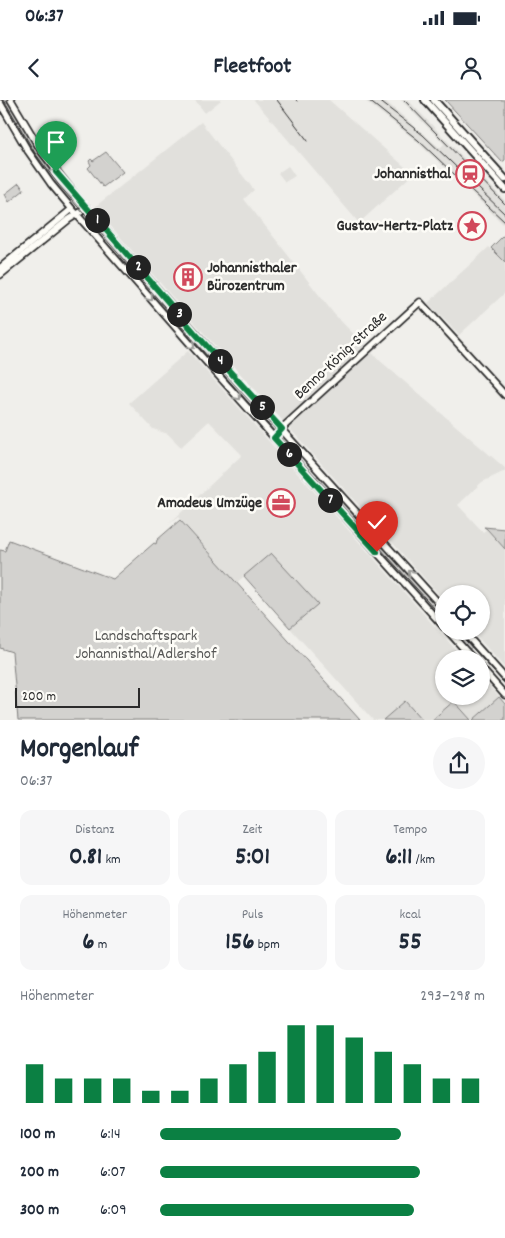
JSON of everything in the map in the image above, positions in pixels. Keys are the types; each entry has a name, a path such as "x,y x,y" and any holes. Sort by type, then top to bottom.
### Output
{"main road":[{"path":"11,100 48,161 87,208 435,599"},
{"path":"425,100 505,188"},
{"path":"434,100 505,179"},
{"path":"0,103 38,166 74,212 435,616"},
{"path":"0,268 74,212 87,208"},
{"path":"0,274 74,212"},
{"name":"Benno-König-Straße","path":"274,438 420,302 505,394"},
{"path":"456,640 465,650"},
{"path":"471,640 505,678"},
{"path":"490,678 505,695"}],"shaded area":[{"path":"195,100 221,100 205,113"},
{"path":"254,100 329,100 413,174 359,223"},
{"path":"364,100 384,100 440,148 444,144 401,100 408,100 505,201 505,226 409,135"},
{"path":"201,122 254,190 244,199 334,314 378,359 505,468 505,471 482,482 458,505 483,532 487,529 505,549 505,668 480,640 490,640 490,585 435,585 435,590 201,330 95,208"},
{"path":"288,166 295,176 285,182 278,173"},
{"path":"489,247 505,262 505,293 459,335 428,303"},
{"path":"188,351 435,627 435,640 447,640 456,650 435,650 435,705 449,705 432,720 422,720 405,701 383,720 373,720 290,628 317,604 271,554 236,583 178,517 169,524 242,455 209,421 181,447 168,434 153,429 129,403"},
{"path":"490,687 499,697 490,705"},
{"path":"458,705 490,705 473,720"}],"green space":[{"path":"1,100 9,100 20,119 18,120 19,122 14,123"},
{"path":"445,100 505,100 505,160 502,162"},
{"path":"23,124 44,158 74,197 69,201 44,171 17,128 17,125"},
{"path":"106,152 123,172 103,187 88,168 91,165 89,161 91,159 93,161"},
{"path":"19,183 24,190 9,202 5,194"},
{"path":"505,234 505,262 491,248"},
{"path":"123,253 192,332 192,336 187,338 117,257"},
{"path":"196,337 272,421 266,426 192,343 192,340"},
{"path":"321,476 377,538 371,543 314,479"},
{"name":"Landschaftspark Johannisthal/Adlershof","path":"180,520 360,720 18,720 12,652 0,648 0,550 5,551 9,540 113,579 154,543 156,544 157,540"},
{"path":"484,527 505,529 505,549 487,529"},
{"path":"381,542 435,602 435,613 376,548 376,545"},
{"path":"271,553 318,604 290,628 244,576"},
{"path":"459,640 469,640 472,643 470,645 472,647 468,650"},
{"path":"499,697 505,704 505,720 473,720 490,705"},
{"path":"405,701 422,720 383,720"},
{"path":"449,705 458,705 471,720 432,720"}],"tram line":[{"path":"4,100 35,153 58,184 229,381 435,609"},
{"path":"378,100 423,135 505,214"},
{"path":"404,100 505,204"},
{"path":"465,640 505,684"}],"railway":[{"path":"277,100 308,141"},
{"path":"368,100 418,140 505,222"}],"place":[{"name":"Johannisthal","path":"470,174"},
{"name":"Gustav-Hertz-Platz","path":"472,226"},
{"name":"Johannisthaler Bürozentrum","path":"188,277"},
{"name":"Amadeus Umzüge","path":"281,503"}],"route":[{"path":"56,172 194,332 282,429 274,438 377,552"}]}
